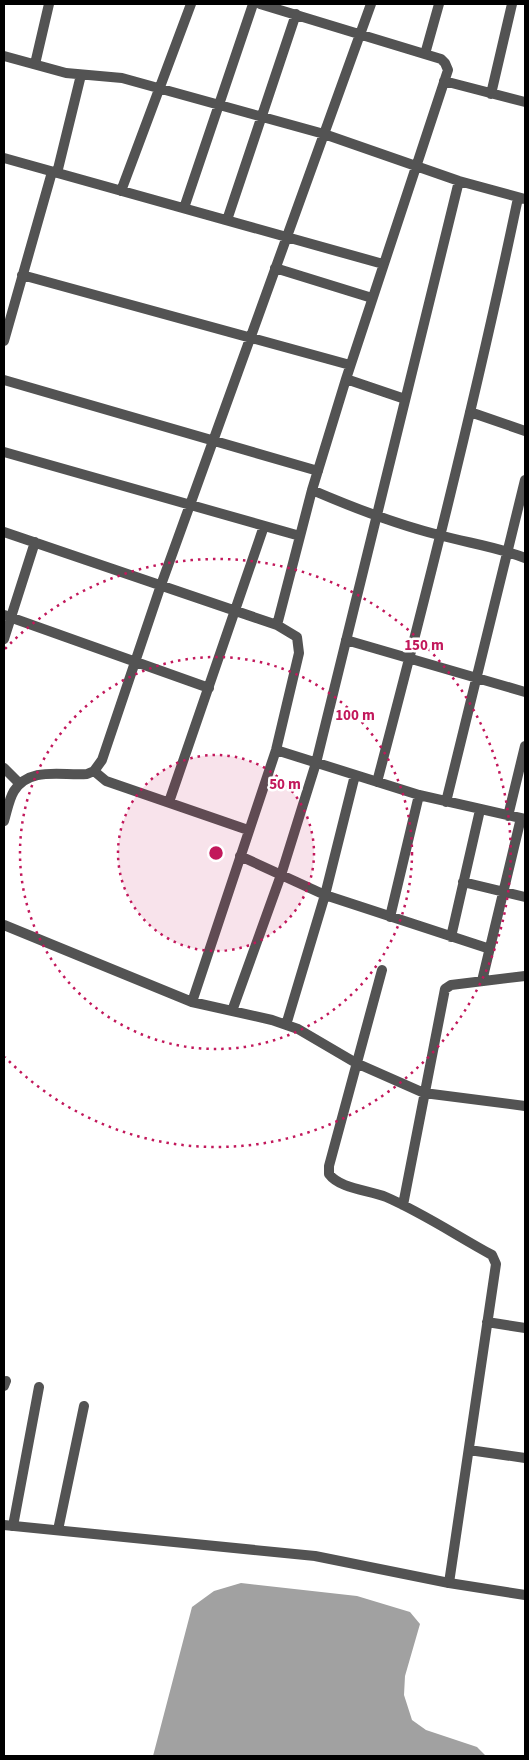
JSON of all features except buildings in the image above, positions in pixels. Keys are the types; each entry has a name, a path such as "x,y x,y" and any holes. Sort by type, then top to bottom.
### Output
{"street":[{"path":"35,64 49,4"},
{"path":"121,191 191,4"},
{"path":"184,208 253,4"},
{"path":"260,4 425,54 445,63 448,70 350,365 312,490 277,625"},
{"path":"4,821 14,791 30,776 41,774 78,774 94,771 102,760 160,585 362,34 371,4"},
{"path":"425,54 439,4"},
{"path":"491,94 512,4"},
{"path":"227,220 296,14"},
{"path":"4,56 82,75 122,78 324,134 459,181 522,198 410,658 377,782"},
{"path":"4,341 82,75"},
{"path":"444,82 525,102"},
{"path":"4,158 383,264"},
{"path":"232,1011 281,875 316,763 459,181"},
{"path":"275,268 372,298"},
{"path":"22,275 350,365"},
{"path":"346,378 405,399"},
{"path":"4,380 318,471"},
{"path":"470,412 525,431"},
{"path":"4,452 300,536"},
{"path":"446,802 509,552 525,480"},
{"path":"312,490 377,517 440,536 509,552 525,558"},
{"path":"169,802 264,526"},
{"path":"4,532 277,625 297,637 299,653 276,750 192,1002"},
{"path":"4,640 7,616 35,542"},
{"path":"7,616 209,688"},
{"path":"346,640 478,676 525,692"},
{"path":"508,816 525,746"},
{"path":"276,750 419,795 523,818 503,891 482,981"},
{"path":"4,768 20,784"},
{"path":"94,771 106,780 248,830"},
{"path":"286,1025 325,895 355,775"},
{"path":"390,917 419,795"},
{"path":"451,937 480,810"},
{"path":"240,856 325,895 490,949"},
{"path":"463,882 525,897"},
{"path":"4,925 192,1002 298,1029 356,1063 424,1093 525,1106"},
{"path":"382,970 329,1166 329,1174 338,1181 385,1196 403,1205 495,1258 488,1322 449,1583"},
{"path":"403,1205 445,989 451,985 525,976"},
{"path":"488,1322 525,1328"},
{"path":"39,1387 8,1525 315,1556 449,1583 525,1595"},
{"path":"58,1530 84,1406"},
{"path":"469,1450 525,1458"}],"shaded area":[{"path":"241,1583 357,1596 410,1612 420,1624 405,1676 404,1695 412,1720 426,1730 477,1747 486,1756 153,1756 192,1607 214,1591"}]}
